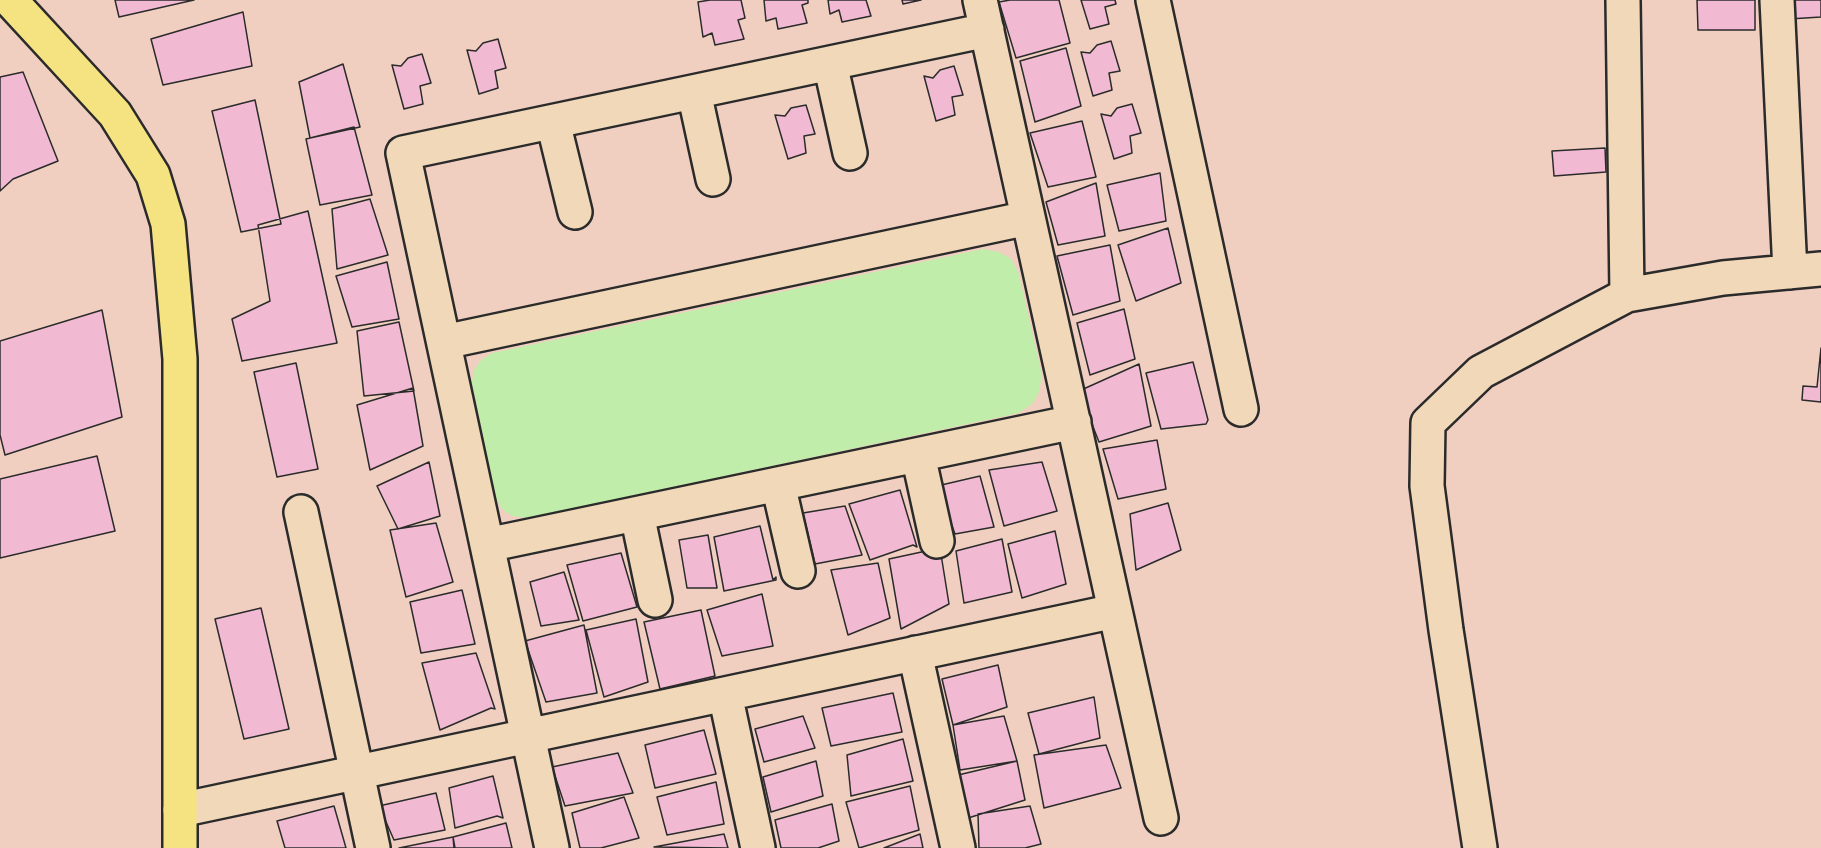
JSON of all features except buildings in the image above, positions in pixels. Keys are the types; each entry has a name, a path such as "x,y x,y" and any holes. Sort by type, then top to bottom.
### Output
{"main road":[{"path":"10,0 115,114 153,175 168,224 180,358 180,848"}],"street":[{"path":"1153,0 1241,409"},
{"path":"1623,0 1627,295"},
{"path":"1480,848 1426,486 1428,423 1481,372 1627,295 1723,278 1805,271 1777,0"},
{"path":"552,848 403,153 830,63 984,15 1161,818"},
{"path":"830,63 849,153"},
{"path":"694,92 713,179"},
{"path":"553,122 575,212"},
{"path":"444,342 1028,218"},
{"path":"487,545 1074,422"},
{"path":"918,455 937,541"},
{"path":"778,484 798,571"},
{"path":"301,512 373,848"},
{"path":"637,514 655,600"},
{"path":"180,810 1115,611"},
{"path":"915,653 958,848"},
{"path":"725,694 758,848"}],"green space":[{"path":"983,249 999,252 1010,258 1018,271 1042,375 1039,392 1033,403 1019,413 528,518 512,516 502,509 496,498 472,383 474,370 481,360 492,353"}]}
